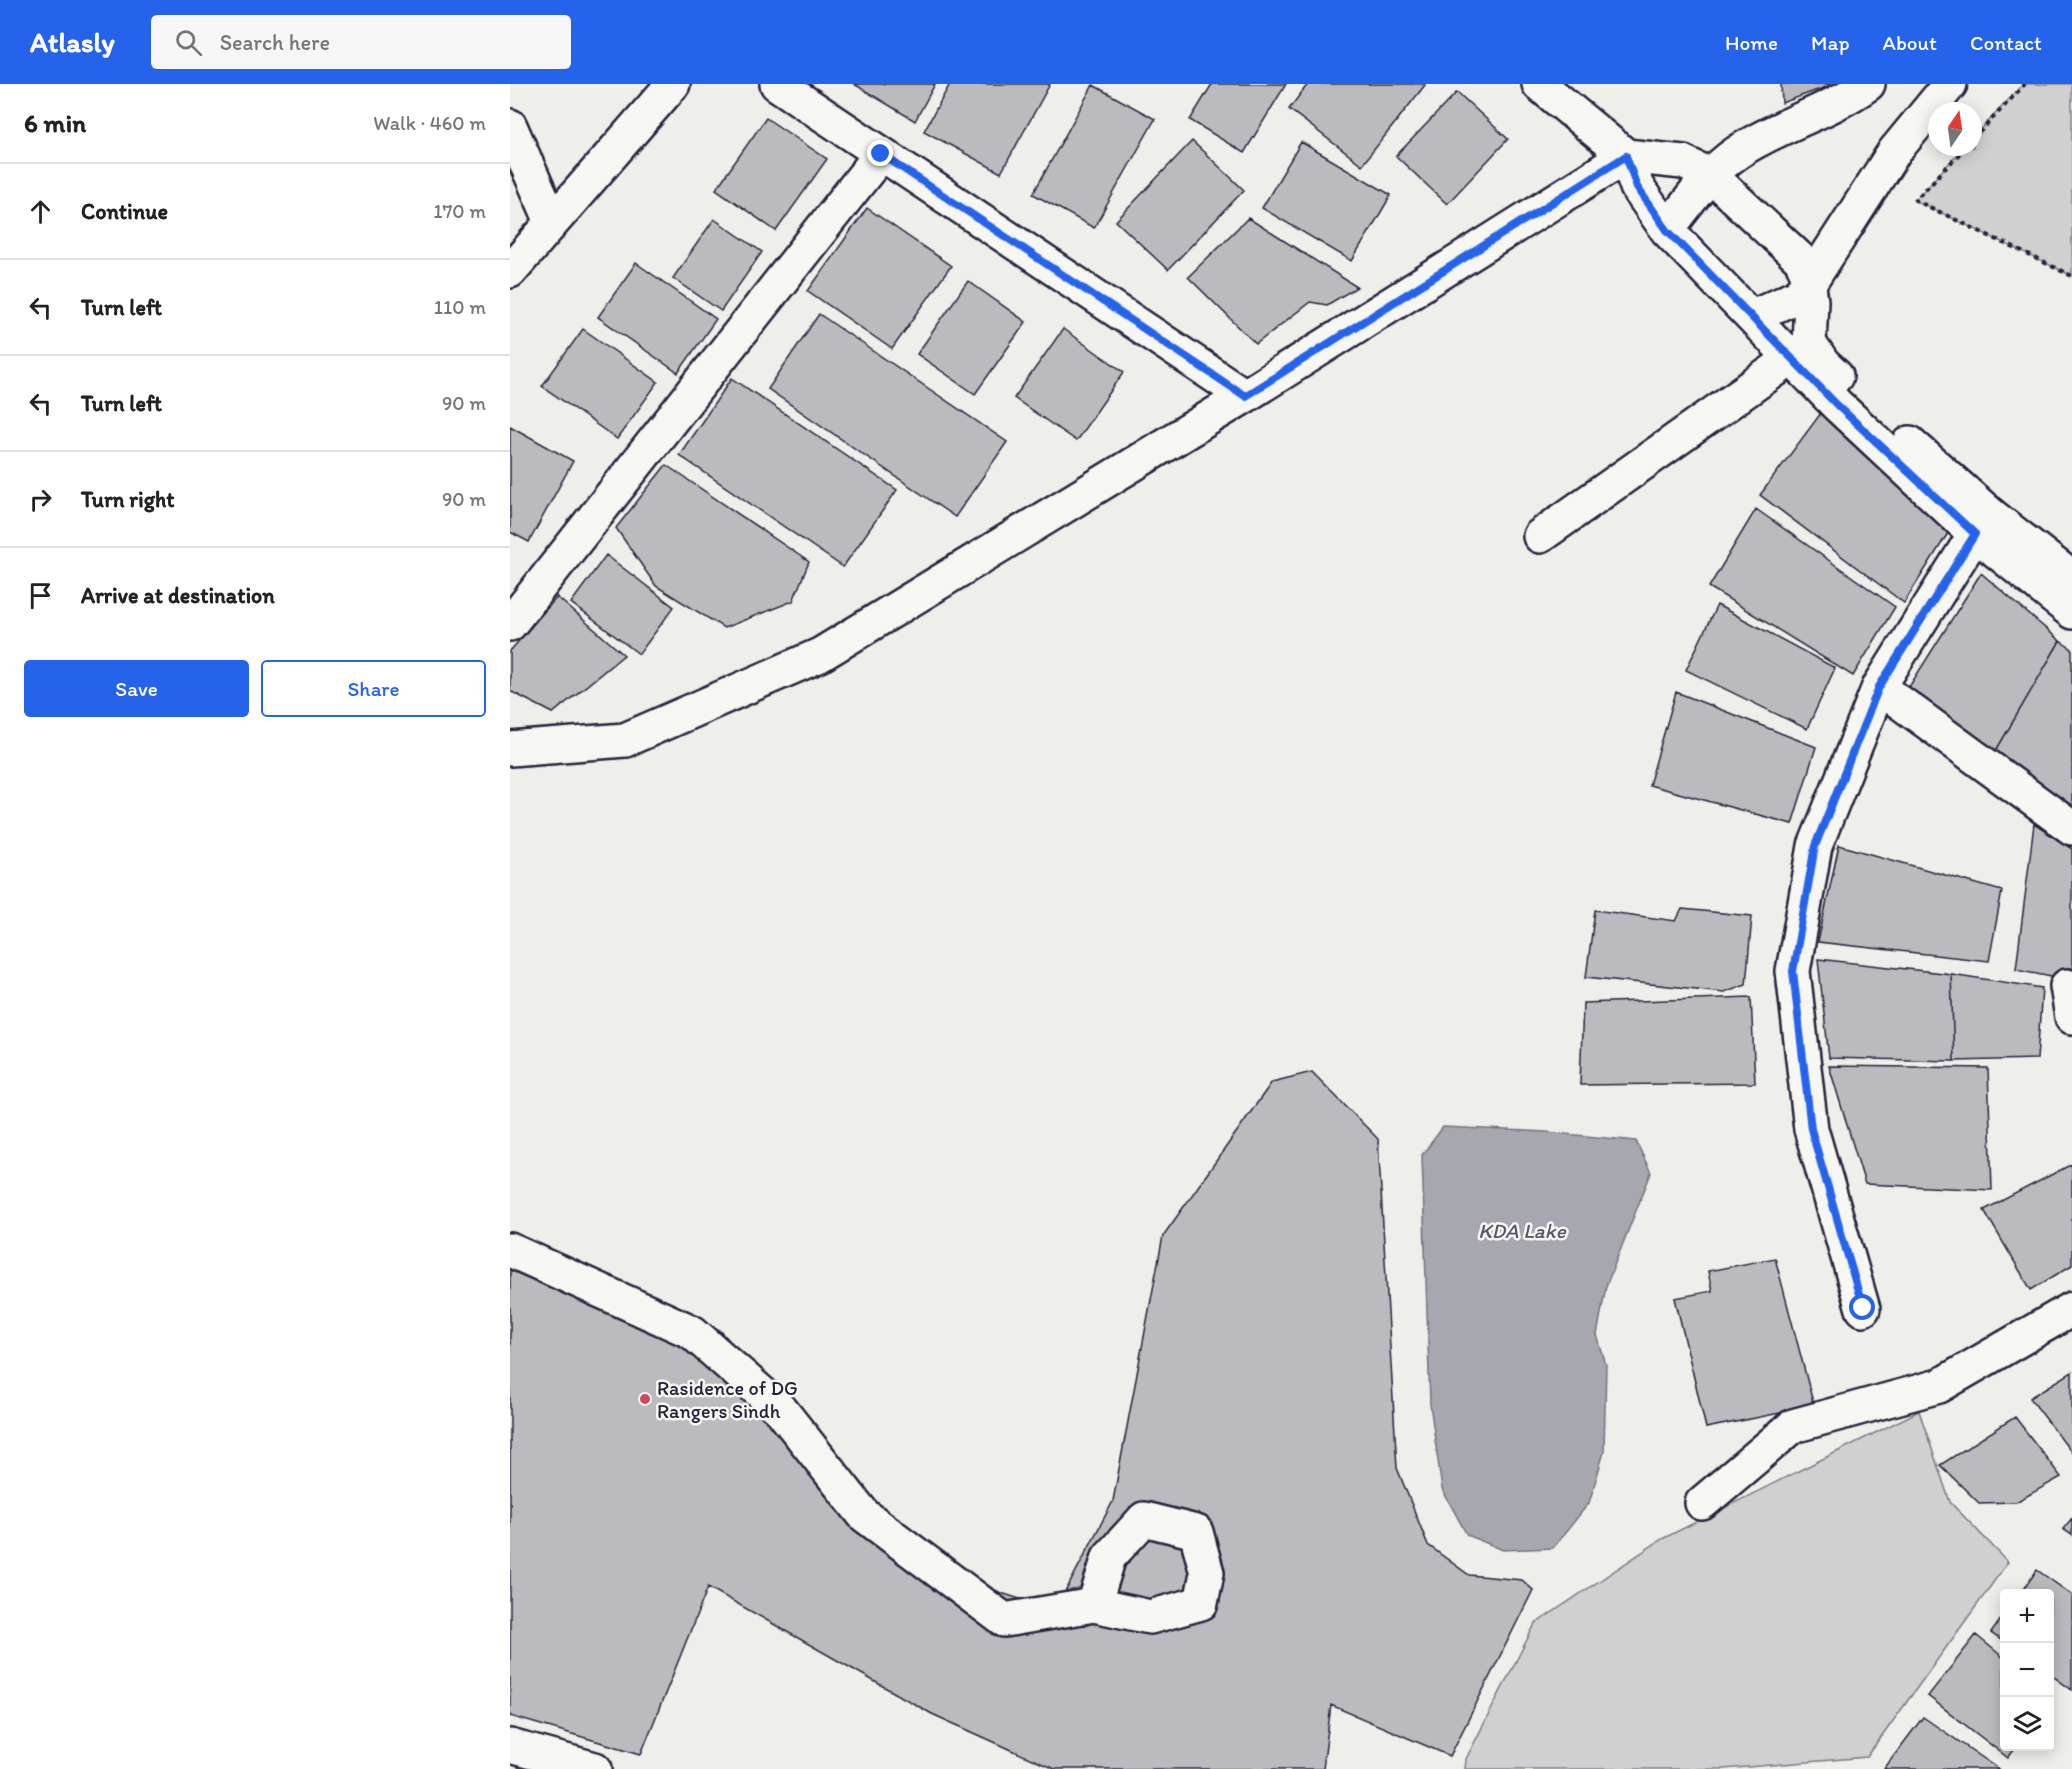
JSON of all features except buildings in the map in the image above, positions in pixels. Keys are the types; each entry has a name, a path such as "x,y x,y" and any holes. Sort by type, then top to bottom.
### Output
{"street":[{"path":"510,271 673,84"},
{"path":"777,84 1245,396"},
{"path":"1539,84 1626,156 1637,187 1667,230 1753,316 1800,350 1837,405 1983,525 2072,612"},
{"path":"1667,230 1710,175 1738,152 1823,112 1868,84"},
{"path":"1753,316 1797,296 1809,284 1894,152 1950,84"},
{"path":"510,126 552,222"},
{"path":"510,624 881,154"},
{"path":"510,748 625,740 820,655 1245,396 1626,156 1683,162 1710,175 1743,203 1801,260 1809,284 1811,301 1800,350 1540,536"},
{"path":"1983,525 2072,578"},
{"path":"1863,1308 1811,1129 1793,971 1815,846 1879,687 1983,525"},
{"path":"1879,687 2072,828"},
{"path":"510,1250 692,1332 781,1410 864,1515 1004,1620 1094,1605"},
{"path":"1702,1503 1793,1426 1939,1386 2072,1308"},
{"path":"510,1746 595,1769"}],"path":[{"path":"1982,129 2025,84"},
{"path":"1957,156 1915,200 2072,276"}],"shaded area":[{"path":"2023,84 2072,84 2072,276 1915,200 1956,156 1982,156 1982,128"},
{"path":"1919,1411 1950,1502 2008,1562 1867,1757 1723,1769 1465,1769 1466,1759 1535,1624 1662,1539"}],"water":[{"name":"KDA Lake","path":"1443,1127 1546,1132 1636,1141 1651,1173 1606,1286 1597,1335 1606,1365 1604,1452 1589,1503 1553,1548 1503,1550 1467,1535 1442,1489 1430,1404 1422,1155"}],"place":[{"name":"Rasidence of DG Rangers Sindh","path":"645,1399"}],"route":[{"path":"881,154 1245,396 1626,156 1637,187 1667,230 1837,405 1975,534 1879,687 1815,846 1793,971 1811,1129 1863,1308"}]}
